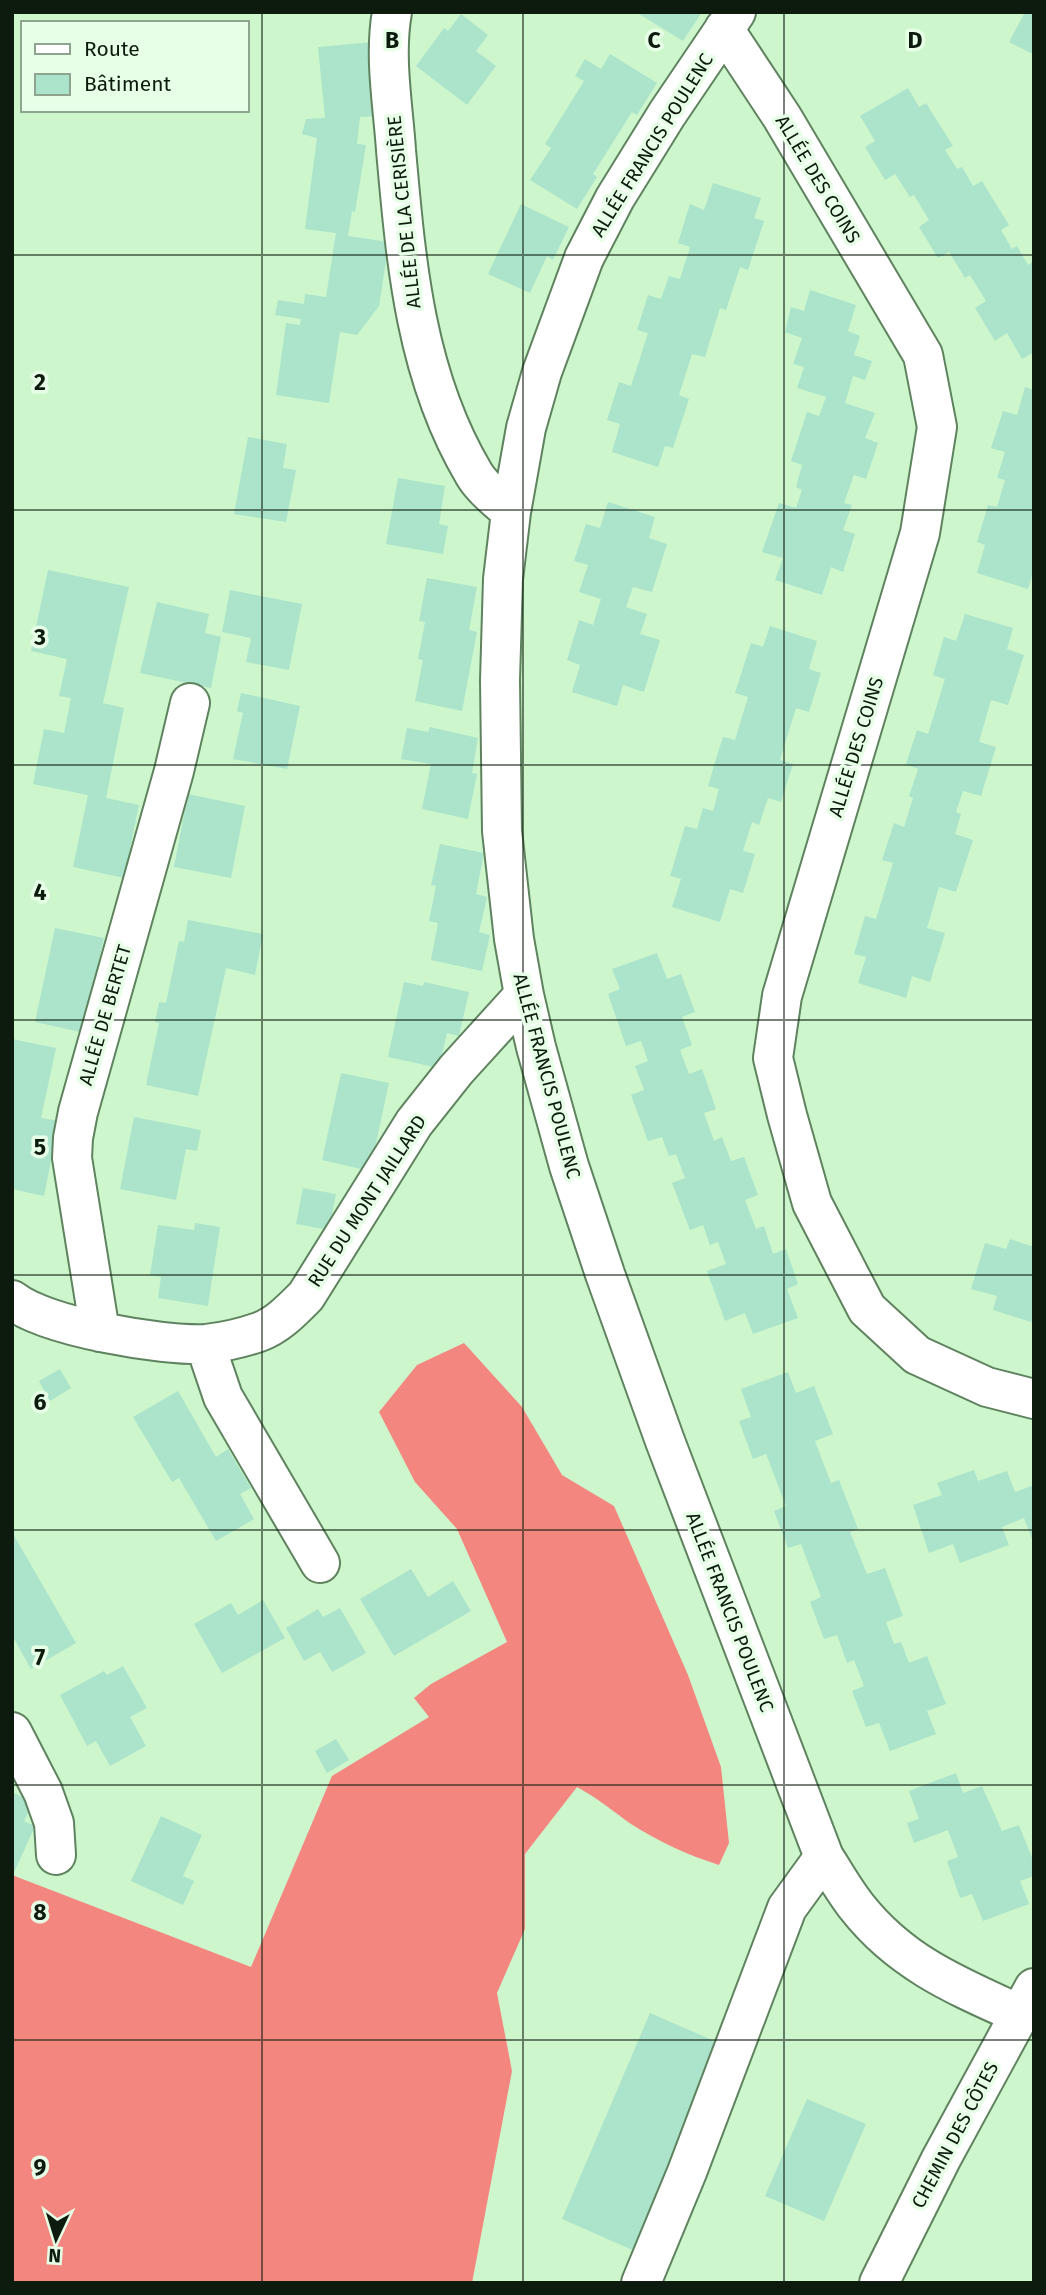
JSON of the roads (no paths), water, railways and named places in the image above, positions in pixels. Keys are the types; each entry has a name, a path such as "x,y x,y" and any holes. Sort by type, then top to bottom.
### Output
{"street":[{"name":"ALLÉE DE LA CERISIÈRE","path":"392,12 389,28 390,77 405,250 413,307 428,373 475,476 511,512"},
{"name":"ALLÉE FRANCIS POULENC","path":"730,21 622,187 584,258 539,383 526,428 511,512 503,579 500,680 502,831 512,928 536,1047 569,1166 605,1274 699,1531 824,1857 857,1908 895,1947 931,1973 1027,2001"},
{"name":"ALLÉE DES COINS","path":"730,21 782,117 923,355 937,427 920,533 782,996 773,1058 812,1203 867,1309 917,1355 987,1387 1034,1399"},
{"name":"ALLÉE DE BERTET","path":"100,1332 72,1158 73,1138 174,771 190,703"},
{"name":"RUE DU MONT JAILLARD","path":"12,1300 18,1305 59,1321 137,1338 205,1344 262,1331 289,1314 306,1296 414,1123 456,1070 524,995"},
{"path":"205,1344 223,1397 320,1563"},
{"path":"12,1732 47,1802 54,1823 56,1855"},
{"path":"641,2283 687,2172 787,1908 824,1857"},
{"name":"CHEMIN DES CÔTES","path":"879,2283 941,2159 1027,2001"}]}
